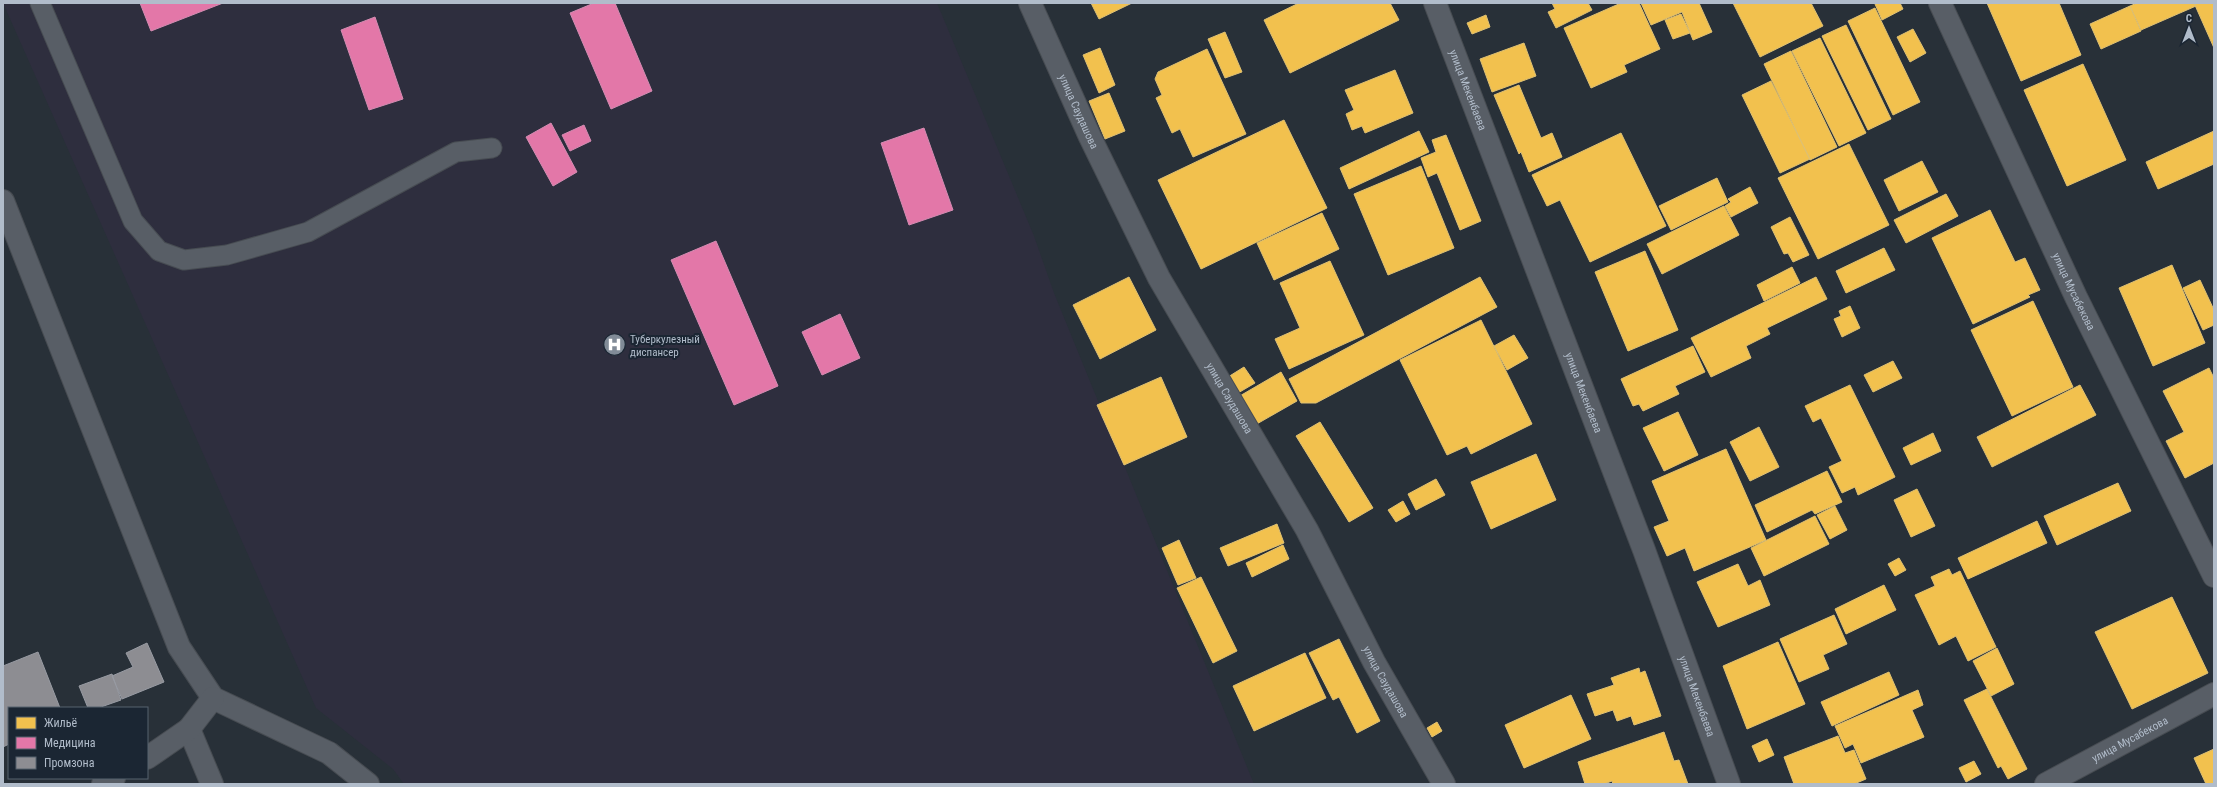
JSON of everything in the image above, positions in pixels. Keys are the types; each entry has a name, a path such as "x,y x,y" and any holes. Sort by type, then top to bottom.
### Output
{"street":[{"name":"улица Саудашова","path":"1030,3 1090,137 1159,278 1307,530 1374,662 1444,784"},
{"name":"улица Мекенбаева","path":"1435,3 1644,550 1729,784"},
{"name":"улица Мусабекова","path":"1940,3 2076,297 2214,576"},
{"path":"3,201 179,647 213,698 330,753 368,784"},
{"name":"улица Мусабекова","path":"2046,784 2214,694"},
{"path":"148,757 189,729 213,698"},
{"path":"189,729 212,784"},
{"path":"103,784 112,779"}],"lane":[{"path":"40,3 133,221 159,251 184,260 227,255 308,232 456,152 492,148"}],"shaded area":[{"name":"Туберкулезный диспансер","path":"3,3 937,3 1034,236 1054,293 1254,784 404,784 393,769 316,708"}],"building: Жильё":[{"path":"1091,3 1132,3 1099,19"},
{"path":"1299,3 1390,3 1399,20 1290,73 1264,20"},
{"path":"1552,3 1588,3 1592,10 1556,28 1548,12 1555,9"},
{"path":"1621,3 1639,3 1660,49 1624,65 1627,72 1591,88 1564,28"},
{"path":"1641,3 1699,3 1712,32 1693,40 1682,12 1651,25"},
{"path":"1733,3 1811,3 1823,26 1760,57"},
{"path":"1900,3 1903,9 1882,20 1875,4"},
{"path":"1987,3 2059,3 2081,55 2021,81"},
{"path":"2137,3 2194,3 2196,6 2141,30 2130,6"},
{"path":"2194,3 2214,3 2214,48"},
{"path":"2130,6 2141,31 2101,49 2090,24"},
{"path":"1875,8 1920,102 1893,115 1848,21"},
{"path":"1681,14 1690,33 1673,39 1665,20"},
{"path":"1486,15 1490,27 1472,34 1467,23"},
{"path":"1846,25 1891,119 1868,130 1822,36"},
{"path":"1913,29 1926,53 1910,62 1897,37"},
{"path":"1225,32 1242,72 1225,78 1208,39"},
{"path":"1820,38 1866,133 1839,146 1792,51"},
{"path":"1524,43 1536,76 1492,92 1480,59"},
{"path":"1100,48 1115,85 1099,93 1083,55"},
{"path":"1207,49 1246,134 1193,157 1180,129 1172,133 1156,98 1162,95 1155,79 1158,72"},
{"path":"1791,51 1837,147 1810,160 1764,64"},
{"path":"2083,64 2126,160 2067,186 2024,90"},
{"path":"1395,70 1413,113 1365,133 1362,126 1352,130 1346,114 1354,110 1345,90"},
{"path":"1771,81 1810,159 1780,173 1742,95"},
{"path":"1519,85 1541,138 1552,133 1562,157 1529,172 1521,152 1519,154 1494,95"},
{"path":"1109,93 1125,131 1105,139 1089,101"},
{"path":"1284,120 1327,208 1201,269 1158,180"},
{"path":"1419,131 1429,152 1349,189 1340,168"},
{"path":"2214,131 2214,164 2158,189 2146,162"},
{"path":"1621,133 1666,226 1590,262 1560,200 1547,206 1532,175"},
{"path":"1446,135 1481,221 1460,230 1437,173 1428,177 1421,158 1436,152 1432,140"},
{"path":"1849,144 1889,225 1818,259 1778,178"},
{"path":"1922,161 1938,192 1899,211 1884,180"},
{"path":"1421,166 1454,248 1388,275 1354,194"},
{"path":"1717,178 1728,202 1671,230 1659,206"},
{"path":"1750,187 1758,203 1731,217 1725,206 1731,202 1728,199"},
{"path":"1946,194 1958,216 1906,243 1894,220"},
{"path":"1724,206 1739,235 1662,274 1647,244"},
{"path":"1990,210 2015,262 2025,258 2040,290 2028,295 2030,297 1973,324 1932,238"},
{"path":"1322,213 1339,249 1274,280 1257,243"},
{"path":"1790,217 1809,255 1793,262 1788,253 1784,254 1771,227"},
{"path":"1884,248 1895,270 1846,293 1836,271"},
{"path":"1645,251 1678,330 1628,351 1595,272"},
{"path":"1330,261 1364,335 1289,369 1275,339 1300,328 1280,283"},
{"path":"2172,265 2205,343 2153,366 2119,288"},
{"path":"1792,267 1800,283 1764,301 1757,285"},
{"path":"1129,277 1156,330 1100,359 1073,305"},
{"path":"1480,277 1497,307 1316,403 1301,403 1289,379"},
{"path":"1816,277 1827,299 1767,328 1770,334 1746,346 1751,358 1711,377 1691,338"},
{"path":"2200,280 2214,310 2214,325 2203,330 2183,288"},
{"path":"2033,301 2073,387 2012,416 1971,330"},
{"path":"1850,306 1860,328 1842,337 1834,319 1841,316 1839,311"},
{"path":"1481,320 1532,424 1471,454 1467,446 1447,455 1400,360"},
{"path":"1514,335 1528,358 1507,370 1494,346"},
{"path":"1693,346 1705,372 1675,386 1679,394 1643,411 1639,404 1633,406 1621,379"},
{"path":"1893,361 1902,378 1873,392 1864,375"},
{"path":"1244,367 1255,383 1238,393 1228,377"},
{"path":"2209,368 2214,378 2214,463 2185,478 2166,441 2184,432 2163,391"},
{"path":"1281,372 1297,401 1255,425 1238,397"},
{"path":"1161,377 1187,437 1124,465 1097,405"},
{"path":"1850,385 1895,477 1858,495 1855,487 1842,493 1829,467 1842,461 1821,418 1813,422 1805,406"},
{"path":"2080,385 2096,415 1992,467 1977,437"},
{"path":"1678,412 1698,455 1664,471 1643,428"},
{"path":"1320,422 1373,508 1349,522 1296,436"},
{"path":"1759,427 1779,467 1750,481 1730,442"},
{"path":"1933,433 1941,451 1911,465 1903,448"},
{"path":"1726,449 1766,540 1694,571 1685,548 1667,556 1654,527 1669,521 1652,481"},
{"path":"1536,454 1556,500 1491,529 1471,482"},
{"path":"1827,471 1842,502 1815,514 1812,510 1767,532 1755,505"},
{"path":"1436,479 1445,495 1416,510 1408,494"},
{"path":"2118,483 2131,511 2057,545 2044,516"},
{"path":"1917,489 1935,526 1911,537 1894,500"},
{"path":"1403,501 1410,514 1396,522 1388,510"},
{"path":"1835,506 1847,530 1830,539 1817,515"},
{"path":"1815,516 1829,544 1764,576 1751,548"},
{"path":"2037,521 2047,543 1968,579 1958,558"},
{"path":"1277,524 1284,543 1228,566 1220,548"},
{"path":"1179,540 1196,578 1178,585 1162,548"},
{"path":"1283,545 1289,559 1252,577 1246,563"},
{"path":"1899,558 1906,570 1895,576 1888,564"},
{"path":"1738,564 1748,586 1760,580 1770,605 1718,627 1697,582"},
{"path":"1949,569 1952,575 1960,571 1996,647 1968,661 1956,636 1939,645 1915,595 1935,586 1931,577"},
{"path":"1201,577 1237,651 1213,663 1177,588"},
{"path":"1884,585 1896,610 1846,634 1835,609"},
{"path":"2172,597 2208,673 2132,709 2095,632"},
{"path":"1834,615 1847,644 1823,655 1829,669 1799,682 1780,639"},
{"path":"1339,639 1380,721 1357,733 1339,697 1333,700 1309,653"},
{"path":"1778,642 1805,704 1747,729 1723,666"},
{"path":"1997,648 2014,684 1991,696 1973,661"},
{"path":"1305,653 1326,698 1254,731 1233,686"},
{"path":"1639,668 1640,673 1645,671 1661,716 1634,725 1631,716 1617,721 1613,710 1595,716 1587,694 1614,685 1611,678"},
{"path":"1889,672 1899,695 1832,726 1821,702"},
{"path":"1987,689 2027,769 2008,779 2001,766 1998,768 1964,700"},
{"path":"1918,690 1923,705 1912,710 1924,737 1861,763 1853,744 1845,748 1835,726"},
{"path":"1571,695 1591,739 1524,768 1505,725"},
{"path":"1437,722 1442,731 1432,737 1427,728"},
{"path":"1664,732 1674,761 1679,760 1688,784 1613,784 1612,781 1604,784 1585,784 1578,762"},
{"path":"1838,736 1845,753 1854,750 1866,779 1854,784 1794,784 1784,757"},
{"path":"1767,739 1774,755 1759,762 1752,746"},
{"path":"2214,749 2214,784 2206,784 2194,758"},
{"path":"1974,761 1981,774 1966,782 1959,768"}],"building: Медицина":[{"path":"140,3 223,3 151,31"},
{"path":"594,3 615,3 652,91 611,109 570,13"},
{"path":"375,17 403,99 369,110 341,30"},
{"path":"551,123 577,172 553,186 526,137"},
{"path":"584,125 591,141 570,151 562,135"},
{"path":"924,128 953,210 909,225 881,143"},
{"path":"716,241 778,386 734,405 671,260"},
{"path":"840,314 860,358 822,375 802,332"}],"building: Промзона":[{"path":"147,643 164,682 122,699 112,676 133,667 126,653"},
{"path":"38,652 60,707 8,707 8,744 3,747 3,666"},
{"path":"112,674 121,700 101,707 88,707 79,686"}],"place":[{"name":"Туберкулезный диспансер","path":"615,345"}]}
